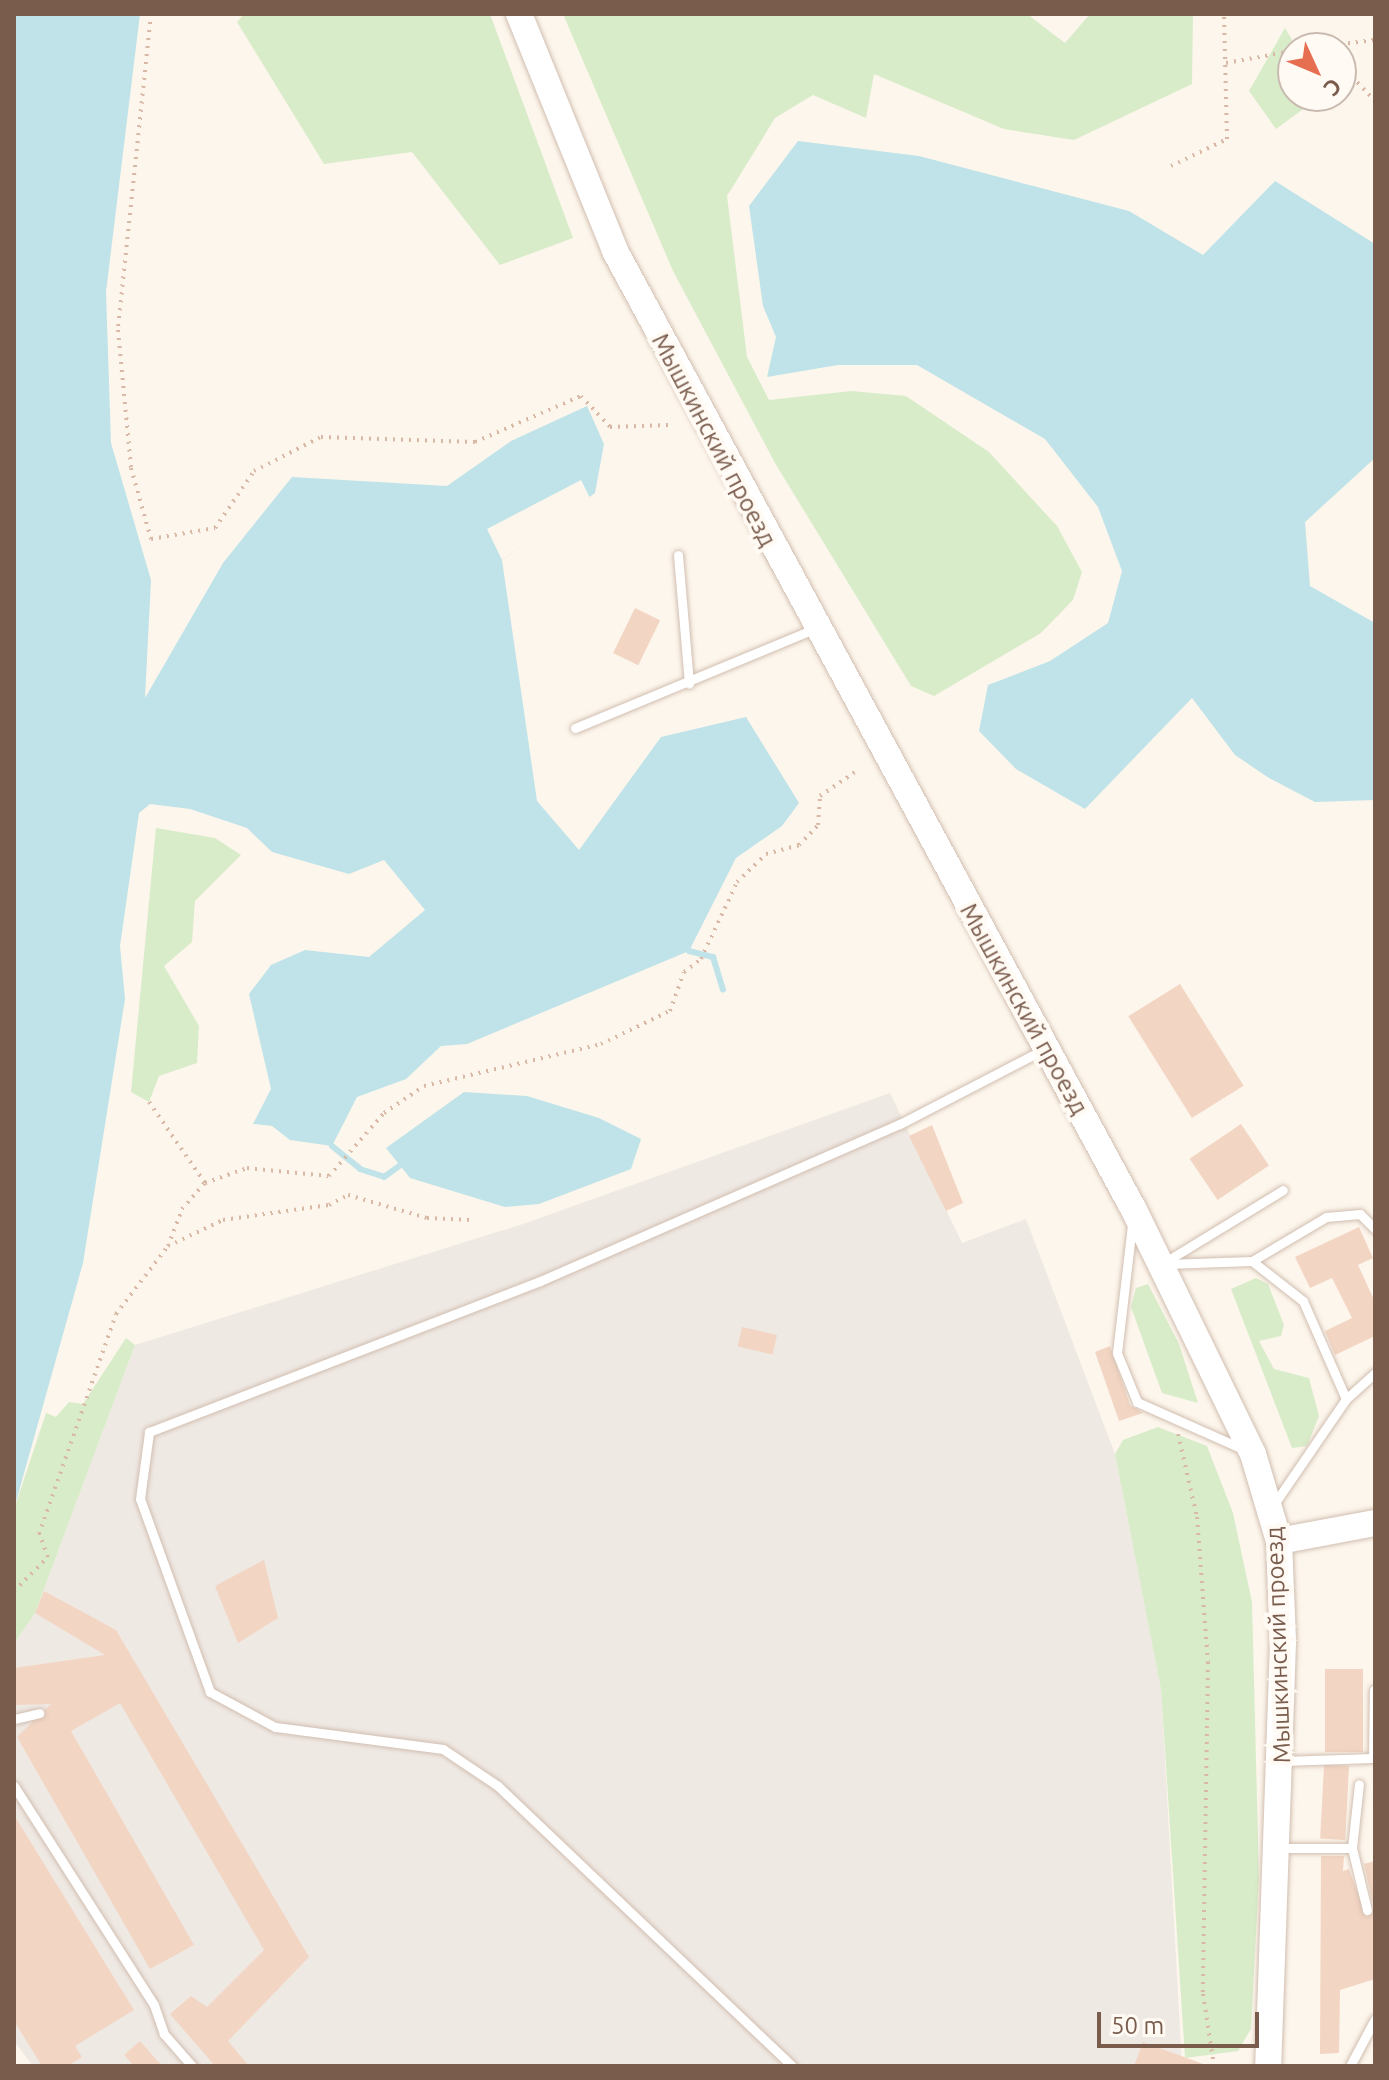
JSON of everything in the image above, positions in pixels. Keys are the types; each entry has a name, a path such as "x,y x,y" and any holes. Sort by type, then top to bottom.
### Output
{"main road":[{"name":"Мышкинский проезд","path":"519,14 615,251 814,629 1134,1210 1253,1454 1272,1508 1279,1541 1282,1761 1268,2066"},
{"path":"1279,1541 1375,1523"}],"lane":[{"path":"678,555 689,684"},
{"path":"575,728 689,684 814,629"},
{"path":"792,2066 498,1786 443,1749 275,1727 210,1692 140,1499 149,1432 540,1281 900,1124 1046,1048"},
{"path":"1162,1264 1283,1190"},
{"path":"1134,1210 1117,1353 1137,1402 1176,1416 1253,1454"},
{"path":"1162,1264 1252,1261 1326,1217 1360,1214 1375,1229"},
{"path":"1252,1261 1303,1301 1346,1399"},
{"path":"1272,1508 1346,1399 1375,1373"},
{"path":"1282,1761 1373,1758 1374,1690"},
{"path":"14,1719 39,1713"},
{"path":"1359,1784 1352,1848 1367,1910"},
{"path":"14,1786 154,2005 164,2034 192,2066"},
{"path":"1278,1848 1352,1848"},
{"path":"1350,2066 1375,2019"}],"path":[{"path":"151,14 118,330 131,468 151,539 215,528 254,471 321,437 475,442 581,396 610,427 669,425"},
{"path":"1171,166 1227,139 1224,14"},
{"path":"1226,63 1277,54"},
{"path":"1357,82 1375,101"},
{"path":"14,1591 48,1557 39,1534 116,1314 168,1246 182,1209 205,1183 247,1168 329,1176 384,1113 424,1086 601,1044 670,1011 684,972 701,959 737,882 766,854 799,845 818,825 820,796 855,772"},
{"path":"149,1102 205,1183"},
{"path":"168,1246 223,1220 329,1205 348,1195 427,1218 472,1220"},
{"path":"1176,1416 1197,1517 1208,1662 1203,1994 1214,2066"}],"shaded area":[{"path":"890,1093 962,1243 1026,1219 1115,1454 1161,1688 1182,2066 33,2066 14,2041 14,1644 35,1613 135,1345 523,1224"}],"green space":[{"path":"244,14 490,14 573,238 500,265 412,152 324,164 237,22"},
{"path":"563,14 1027,14 1065,43 1090,14 1193,14 1192,84 1074,140 1004,129 874,74 866,118 813,95 775,118 727,196 747,357 769,400 851,391 906,396 989,452 1057,526 1082,572 1073,600 1041,633 934,696 911,686 775,463 673,271"},
{"path":"1277,42 1277,112 1299,112 1276,129 1249,91"},
{"path":"156,828 215,838 241,855 195,901 192,942 164,966 199,1026 197,1063 159,1076 149,1102 131,1092"},
{"path":"1256,1278 1268,1284 1284,1325 1281,1336 1259,1341 1274,1369 1309,1378 1319,1416 1307,1446 1292,1448 1231,1289"},
{"path":"1148,1284 1179,1344 1198,1403 1162,1393 1131,1307 1136,1288"},
{"path":"126,1338 135,1345 35,1613 14,1644 14,1509 46,1413 56,1417 69,1402 83,1404"},
{"path":"1158,1427 1207,1446 1233,1513 1252,1602 1259,1877 1251,2029 1238,2051 1185,2058 1161,1689 1115,1454 1123,1440"}],"water":[{"path":"14,14 140,14 106,292 111,443 151,580 145,698 223,563 292,477 447,486 511,441 587,406 604,444 595,493 502,560 537,801 579,850 661,737 746,717 799,803 782,826 736,858 689,951 467,1044 441,1046 406,1079 357,1097 332,1146 290,1140 272,1126 253,1124 271,1089 249,994 271,965 305,950 369,957 425,910 384,860 349,874 272,852 247,828 190,809 150,804 139,813 120,946 125,999 83,1263 14,1509"},
{"path":"798,141 919,156 1129,211 1203,255 1275,181 1375,244 1375,458 1305,522 1310,586 1375,623 1375,800 1315,802 1269,778 1235,755 1192,698 1085,809 1016,769 979,731 988,685 1050,661 1108,623 1122,571 1098,507 1045,439 917,365 838,365 767,377 776,337 763,306 749,206"},
{"path":"464,1092 527,1096 599,1118 641,1139 631,1169 539,1204 505,1207 410,1178 386,1148"}],"pier":[{"path":"581,480 590,498 502,560 487,529"}],"building":[{"path":"635,608 660,620 638,665 613,653"},
{"path":"1180,984 1244,1086 1192,1118 1128,1016"},
{"path":"1241,1124 1269,1165 1218,1200 1190,1159"},
{"path":"932,1125 963,1203 946,1211 909,1136"},
{"path":"1359,1227 1373,1258 1358,1265 1375,1302 1375,1336 1335,1355 1325,1331 1352,1318 1332,1278 1310,1288 1295,1257"},
{"path":"742,1327 777,1335 773,1355 738,1346"},
{"path":"1110,1346 1130,1405 1143,1413 1119,1421 1095,1352"},
{"path":"264,1560 278,1618 238,1643 215,1586"},
{"path":"44,1591 116,1630 309,1957 228,2041 249,2066 215,2066 170,2014 191,1996 207,2007 264,1950 120,1703 71,1731 194,1945 150,1969 17,1737 51,1704 14,1705 14,1668 105,1655 35,1613"},
{"path":"1325,1669 1363,1669 1363,1752 1325,1752"},
{"path":"1324,1765 1349,1766 1345,1840 1320,1839"},
{"path":"14,1815 134,2010 75,2046 82,2057 68,2066 42,2066 14,2021"},
{"path":"1321,1856 1344,1856 1343,1871 1349,1869 1366,1917 1374,1909 1364,1864 1375,1861 1375,1979 1340,1990 1339,2053 1320,2054"},
{"path":"140,2041 162,2066 134,2066 124,2055"},
{"path":"1143,2042 1203,2064 1134,2066"}],"waterway":[{"path":"689,951 713,957 723,990"},
{"path":"332,1146 360,1169 384,1177 399,1166"}]}
